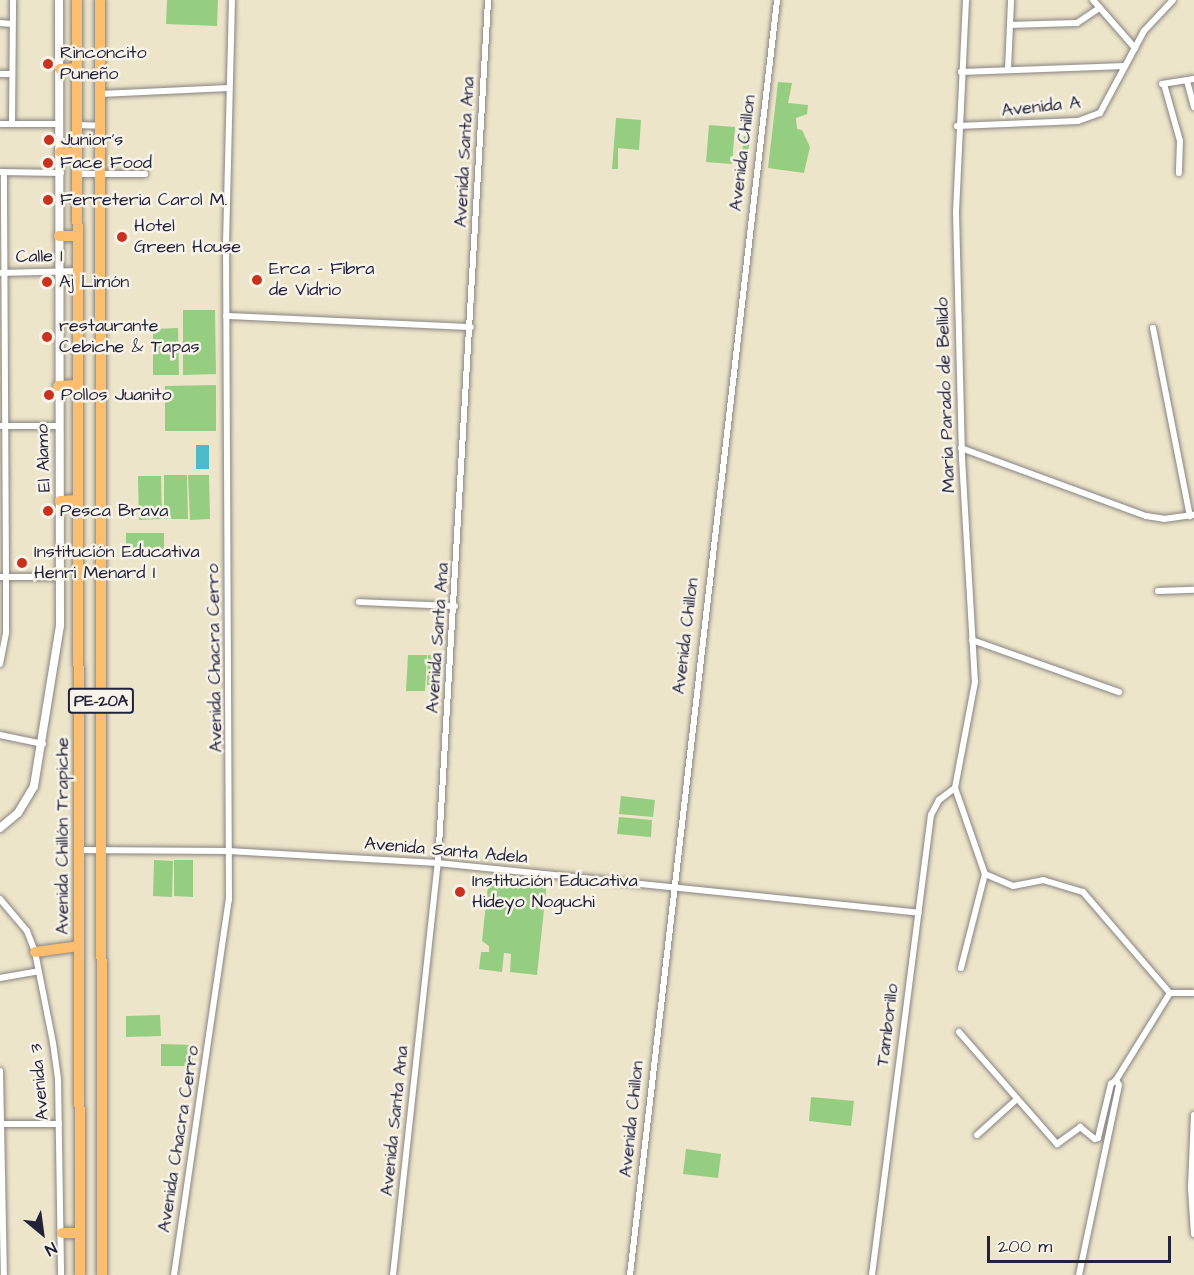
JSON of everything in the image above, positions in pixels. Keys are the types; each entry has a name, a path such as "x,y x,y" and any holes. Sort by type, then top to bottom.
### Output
{"main road":[{"name":"Avenida Chillón Trapiche","path":"77,0 80,1275"},
{"name":"PE-20A","path":"100,0 102,1275"},
{"path":"60,69 77,68"},
{"path":"60,152 77,153"},
{"path":"59,236 78,236"},
{"path":"78,291 100,291"},
{"path":"78,354 100,354"},
{"path":"58,386 78,385"},
{"path":"78,458 100,458"},
{"path":"60,501 78,500"},
{"path":"79,648 101,649"},
{"path":"79,698 101,698"},
{"path":"79,914 101,913"},
{"path":"35,952 79,946"},
{"path":"79,988 101,988"},
{"path":"79,1123 102,1123"},
{"path":"62,1233 80,1233"}],"street":[{"path":"12,124 13,0"},
{"name":"El Alamo","path":"0,828 28,800 43,744 58,646 61,173 59,0"},
{"name":"Avenida Chacra Cerro","path":"174,1275 225,941 231,780 226,316 232,0"},
{"name":"Avenida Santa Ana","path":"393,1275 438,863 455,606 488,0"},
{"name":"Avenida Chillon","path":"630,1275 672,889 777,0"},
{"name":"María Parado de Bellido","path":"955,788 975,682 962,448 957,126 966,0"},
{"path":"1008,70 1011,0"},
{"path":"1093,0 1135,48"},
{"name":"Avenida A","path":"957,126 1078,121 1100,113 1144,31 1173,0"},
{"path":"1010,26 1077,23 1100,8"},
{"path":"0,23 12,24"},
{"path":"961,72 1125,66"},
{"path":"0,74 12,74"},
{"path":"1179,173 1180,141 1163,84 1191,80 1194,106"},
{"path":"100,94 229,88"},
{"path":"0,124 60,124"},
{"path":"77,125 99,126"},
{"path":"0,664 6,632 3,577 2,172 61,173"},
{"path":"77,174 145,174"},
{"name":"Calle 1","path":"2,273 78,271"},
{"path":"226,316 471,327"},
{"path":"962,448 1146,516 1164,519 1192,515 1153,328"},
{"path":"2,426 58,426"},
{"path":"3,577 60,577"},
{"path":"1158,591 1194,590"},
{"path":"359,602 455,606"},
{"path":"972,640 1119,692"},
{"path":"0,735 43,744"},
{"path":"955,788 985,874 961,968"},
{"name":"Tamborillo","path":"872,1275 930,815 939,800 955,788"},
{"name":"Avenida Santa Adela","path":"79,850 228,851 438,863 918,913"},
{"path":"985,874 1013,886 1043,880 1083,892 1170,993 1194,993"},
{"name":"Avenida 3","path":"0,899 27,931 35,952 57,1070 62,1233 61,1275"},
{"path":"0,978 38,971"},
{"path":"959,1032 1055,1143 1080,1127 1095,1139 1100,1135 1111,1084 1116,1080 1170,993"},
{"path":"0,1071 4,1275"},
{"path":"1079,1275 1119,1085 1116,1080"},
{"path":"977,1135 1017,1099"},
{"path":"1194,1116 1191,1188 1194,1234"},
{"path":"2,1124 59,1124"}],"green space":[{"path":"167,0 218,0 217,26 166,24"},
{"path":"778,82 792,83 788,103 808,105 807,114 796,118 797,129 802,130 810,147 804,173 768,168"},
{"path":"616,118 641,120 639,150 618,148 618,169 612,169"},
{"path":"709,125 735,127 732,164 706,162"},
{"path":"744,136 750,137 746,171 740,170"},
{"path":"183,310 215,310 216,374 183,375"},
{"path":"178,328 179,375 153,375 153,329"},
{"path":"216,385 216,431 165,431 165,386"},
{"path":"164,475 187,475 188,519 164,519"},
{"path":"188,475 209,475 210,519 190,520"},
{"path":"138,476 161,476 162,519 139,520"},
{"path":"126,533 164,533 164,552 126,552"},
{"path":"408,655 427,655 425,691 406,691"},
{"path":"428,655 440,656 439,686 427,685"},
{"path":"621,796 655,800 653,817 619,814"},
{"path":"619,817 652,820 651,837 617,834"},
{"path":"154,860 173,861 172,897 153,896"},
{"path":"174,860 193,860 193,897 174,896"},
{"path":"489,876 547,882 537,975 510,972 511,954 504,953 502,972 479,969 481,952 489,952 489,946 482,941"},
{"path":"160,1015 161,1036 126,1037 126,1016"},
{"path":"161,1044 193,1045 193,1066 161,1066"},
{"path":"811,1097 854,1101 851,1126 809,1121"},
{"path":"686,1149 721,1154 718,1178 683,1174"}],"water":[{"path":"196,445 209,445 209,469 196,469"}],"place":[{"name":"Rinconcito Puneño","path":"48,64"},
{"name":"Junior's","path":"49,140"},
{"name":"Face Food","path":"48,163"},
{"name":"Ferreteria Carol M.","path":"48,200"},
{"name":"Hotel Green House","path":"122,237"},
{"name":"Erca - Fibra de Vidrio","path":"257,280"},
{"name":"Aj Limón","path":"47,282"},
{"name":"restaurante Cebiche & Tapas","path":"47,337"},
{"name":"Pollos Juanito","path":"49,395"},
{"name":"Pesca Brava","path":"48,511"},
{"name":"Institución Educativa Henri Menard I","path":"22,563"},
{"name":"Institución Educativa Hideyo Noguchi","path":"460,892"}]}
